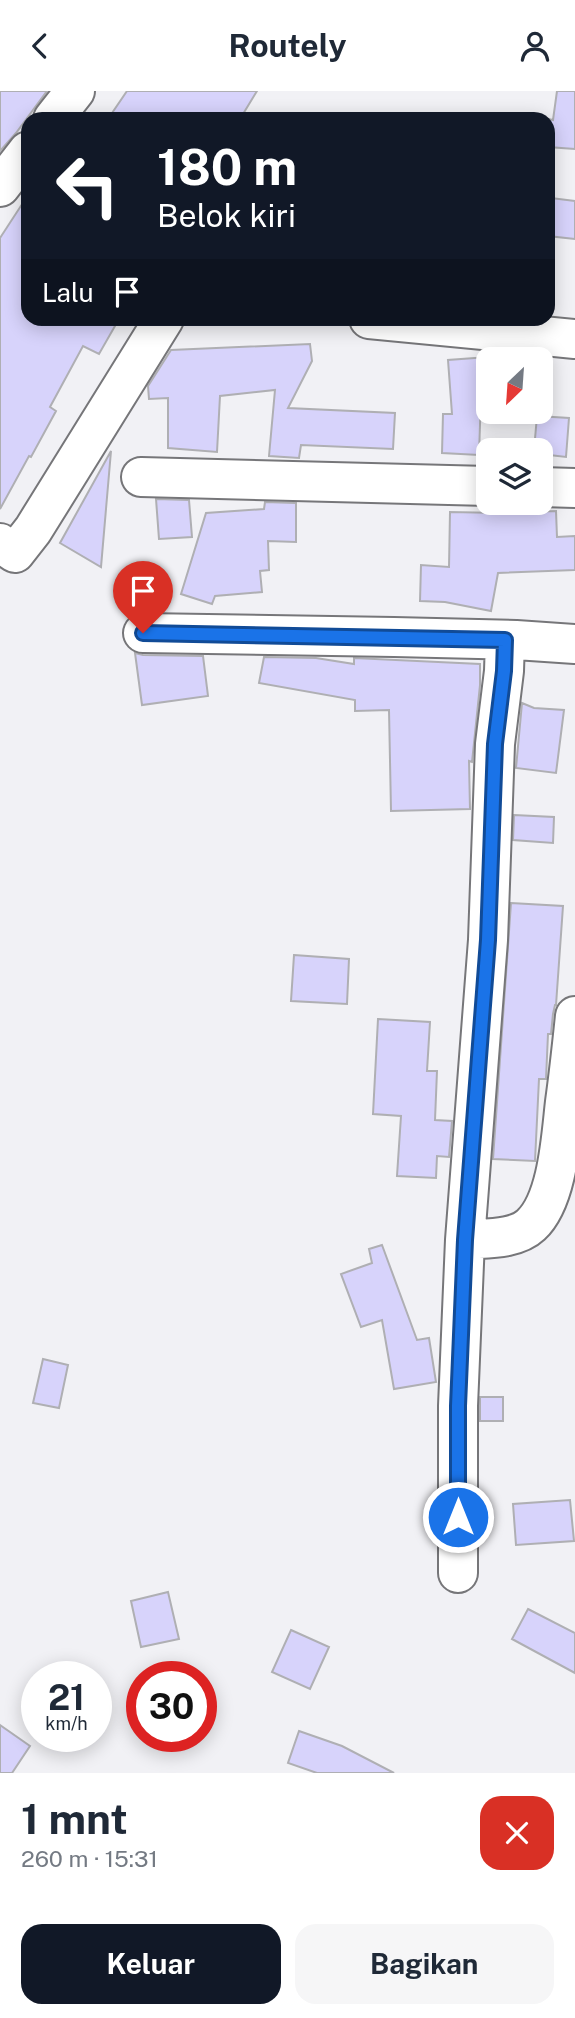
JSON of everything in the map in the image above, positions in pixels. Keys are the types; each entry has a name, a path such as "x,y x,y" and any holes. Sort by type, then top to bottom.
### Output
{"street":[{"path":"58,112 75,91"},
{"path":"0,187 21,160"},
{"path":"0,543 15,553 33,530 160,326"},
{"path":"441,326 575,339"},
{"path":"141,477 476,486"},
{"path":"553,488 575,488"},
{"path":"143,633 505,640 575,644"},
{"path":"458,1573 458,1406 465,1240 488,940 495,744 505,640"},
{"path":"465,1240 517,1234 531,1225 539,1215 551,1190 558,1160 575,1016"}],"building":[{"path":"0,91 47,91 32,112 21,112 21,126 0,151"},
{"path":"127,91 257,91 244,112 113,112"},
{"path":"557,91 575,91 575,149 555,148 554,112"},
{"path":"555,198 575,201 575,239 555,237"},
{"path":"21,206 21,326 115,326 99,354 83,346 50,407 56,411 0,509 0,238"},
{"path":"310,344 312,361 288,408 395,413 393,449 301,445 299,458 269,456 275,390 220,396 217,452 168,448 168,398 149,399 148,386 171,350"},
{"path":"476,358 476,424 480,424 480,438 476,438 476,455 442,453 443,414 452,414 448,360"},
{"path":"553,417 569,418 566,457 553,455 553,438 535,438 536,424 553,424"},
{"path":"111,451 101,567 60,543"},
{"path":"156,499 189,500 192,537 159,539"},
{"path":"265,502 296,503 296,542 268,541 269,570 260,571 262,592 215,596 212,604 181,594 206,513 264,509"},
{"path":"553,511 556,511 557,537 575,536 575,570 498,573 491,611 445,602 420,601 421,565 449,567 450,512 476,513 476,515 553,515"},
{"path":"135,653 203,656 208,696 142,705"},
{"path":"264,657 316,658 354,664 354,658 480,664 472,762 469,761 470,809 391,811 389,710 355,711 355,700 259,683"},
{"path":"522,703 534,708 564,710 556,773 516,768"},
{"path":"514,815 554,817 553,843 513,840"},
{"path":"511,903 563,906 556,1005 551,1034 548,1034 546,1079 539,1079 535,1161 493,1159"},
{"path":"294,955 349,959 347,1004 291,1001"},
{"path":"378,1019 430,1022 427,1071 437,1071 435,1120 452,1121 449,1157 437,1156 436,1178 397,1176 401,1116 373,1114"},
{"path":"382,1245 417,1340 429,1338 436,1382 394,1389 382,1320 361,1327 341,1274 372,1263 369,1249"},
{"path":"43,1359 68,1365 59,1408 33,1403"},
{"path":"480,1397 503,1397 503,1421 480,1421"},
{"path":"570,1500 574,1541 516,1545 513,1504"},
{"path":"168,1592 179,1639 141,1647 131,1601"},
{"path":"528,1609 575,1633 575,1673 512,1639"},
{"path":"291,1630 329,1647 310,1689 272,1672"},
{"path":"0,1725 21,1740 21,1752 26,1752 12,1773 0,1773"},
{"path":"299,1731 342,1746 394,1773 317,1773 288,1763"}],"route":[{"path":"143,633 505,640 499,726 495,744 488,940 465,1240 458,1406 458,1517"}]}
